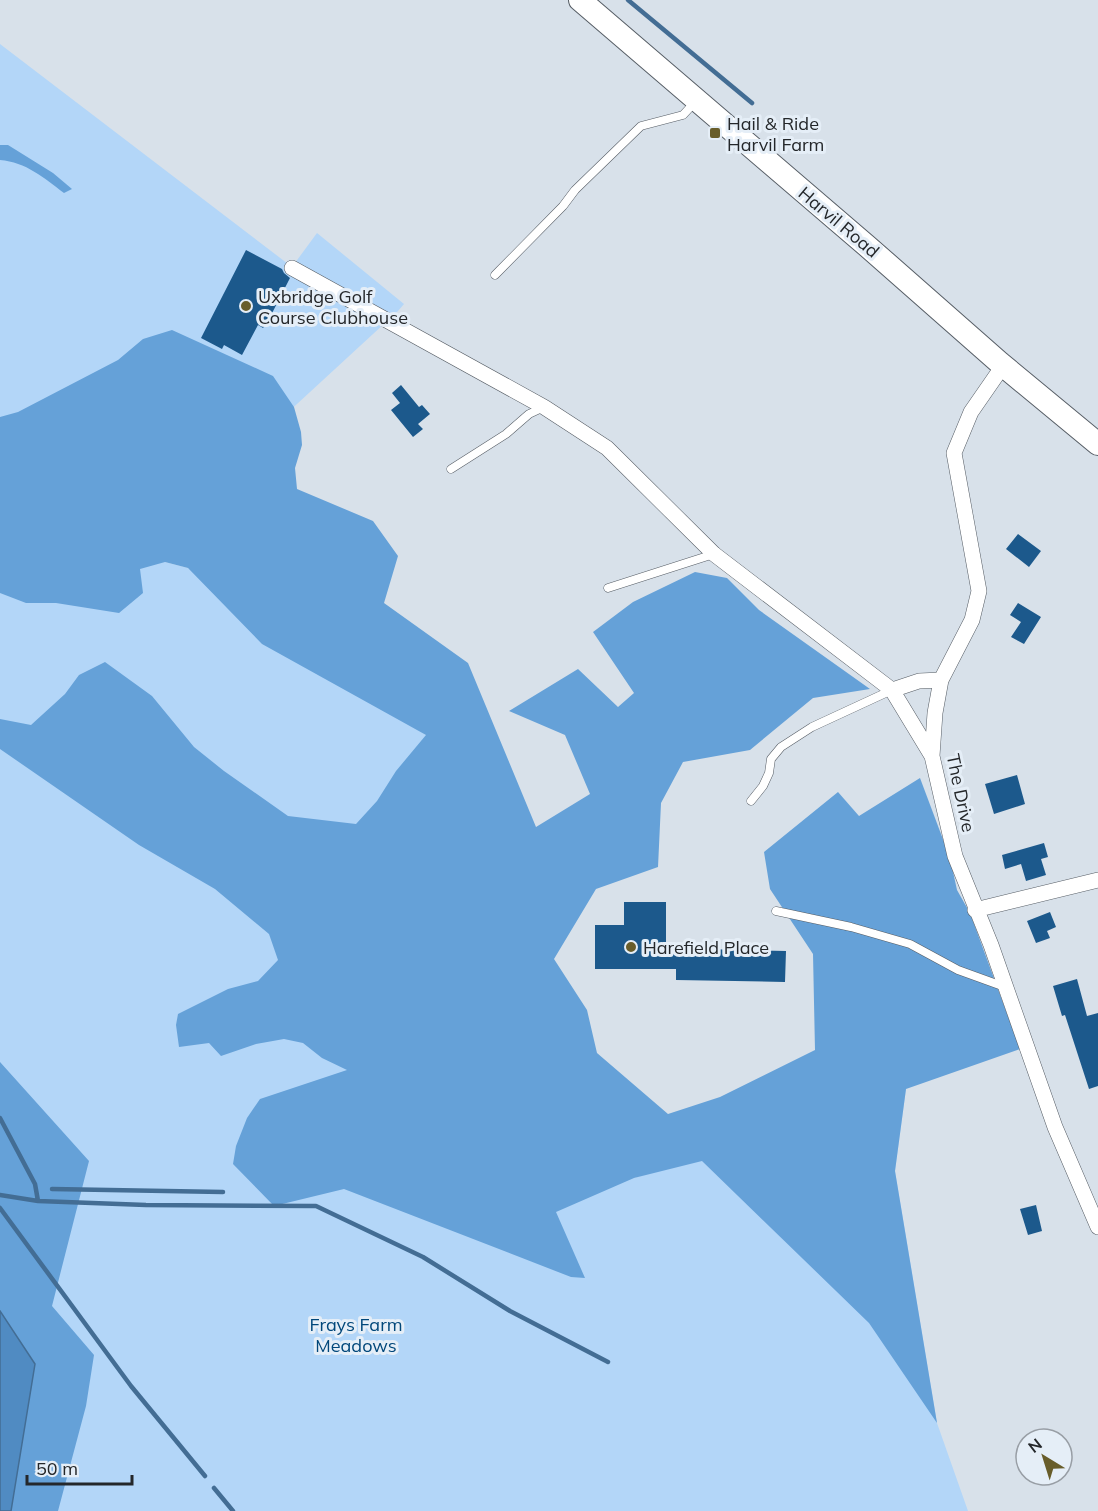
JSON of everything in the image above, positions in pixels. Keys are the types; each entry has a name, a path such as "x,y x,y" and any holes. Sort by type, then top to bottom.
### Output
{"street":[{"name":"Harvil Road","path":"579,0 1000,363 1098,444"},
{"path":"292,268 544,407 607,448 714,554 892,690 932,756"},
{"name":"The Drive","path":"1000,363 998,373 972,412 954,453 978,591 972,620 941,680 935,713 932,756 955,856 1006,988 1055,1127 1098,1227"},
{"path":"892,690 919,681 941,680"},
{"path":"975,910 1098,880"}],"lane":[{"path":"495,275 563,206 575,190 641,126 683,115 696,100"},
{"path":"451,469 506,434 529,414 544,407"},
{"path":"608,588 714,554"},
{"path":"751,801 763,786 769,773 771,759 781,747 812,727 892,690"},
{"path":"776,911 851,927 910,945 958,970 1006,988"}],"green space":[{"name":"Frays Farm Meadows","path":"0,44 292,267 317,233 404,304 272,427 165,562 188,568 426,735 634,1178 906,1089 895,1171 937,1423 968,1511 10,1511 0,1311"}],"shaded area":[{"path":"0,145 8,145 53,173 72,189 64,193 26,167 0,160"},
{"path":"172,330 273,376 294,407 301,432 302,445 295,468 297,489 373,521 398,556 384,603 468,663 536,827 590,794 565,735 509,711 578,669 618,707 634,693 593,632 633,602 695,572 727,578 759,610 870,689 813,698 750,750 683,762 661,803 658,867 596,889 554,959 587,1010 597,1053 668,1114 720,1097 815,1050 813,954 770,889 764,852 838,792 859,816 920,778 950,858 957,890 970,913 1020,1049 906,1089 895,1171 937,1423 869,1323 702,1161 634,1178 556,1212 585,1278 571,1277 344,1189 274,1206 233,1164 236,1146 247,1118 260,1099 347,1070 322,1058 303,1043 284,1039 256,1044 221,1056 209,1043 179,1047 176,1025 178,1014 228,989 258,981 278,960 269,934 215,889 139,845 0,749 0,719 31,725 65,694 79,675 105,662 152,696 194,747 288,816 356,824 377,801 396,771 426,735 262,644 188,568 165,562 140,569 143,593 119,613 56,603 26,603 0,593 0,417 18,412 118,360 143,339"},
{"path":"0,1062 89,1161 52,1306 94,1355 86,1406 58,1511 10,1511 0,1311"},
{"path":"0,1311 35,1364 11,1511 0,1511"}],"building":[{"name":"Uxbridge Golf Course Clubhouse","path":"246,250 282,269 290,278 267,323 263,328 258,325 242,355 224,345 222,349 201,338"},
{"path":"401,385 419,407 422,405 430,414 418,424 423,429 413,437 391,410 400,403 392,393"},
{"path":"1018,534 1041,551 1029,567 1006,549"},
{"path":"1018,603 1041,617 1024,644 1011,637 1021,622 1010,615"},
{"path":"1017,775 1025,804 994,814 985,784"},
{"path":"1044,843 1048,857 1041,859 1046,875 1026,881 1021,864 1005,869 1002,855"},
{"path":"624,902 666,902 666,948 786,951 785,982 676,980 676,969 595,969 595,925 624,925"},
{"path":"1050,912 1056,927 1047,931 1050,938 1036,943 1027,921"},
{"path":"1077,979 1087,1016 1098,1013 1098,1086 1089,1089 1053,986"},
{"path":"1036,1205 1042,1231 1028,1235 1020,1209"}],"waterway":[{"path":"628,0 752,103"},
{"path":"0,1118 35,1184 38,1201"},
{"path":"52,1189 223,1192"},
{"path":"0,1195 38,1201 146,1205 316,1206 423,1257 510,1311 608,1362"},
{"path":"0,1208 131,1386 205,1476"},
{"path":"214,1488 233,1511"}],"place":[{"name":"Hail & Ride Harvil Farm","path":"715,133"},
{"name":"Uxbridge Golf Course Clubhouse","path":"246,306"},
{"name":"Harefield Place","path":"631,947"}]}
